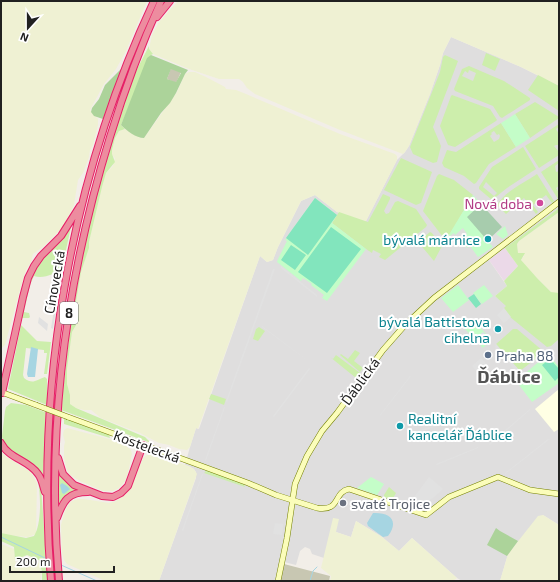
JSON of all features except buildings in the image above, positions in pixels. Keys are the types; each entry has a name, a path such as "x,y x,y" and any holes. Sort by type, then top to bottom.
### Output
{"highway":[{"name":"Cínovecká","path":"51,581 47,504 50,418 55,357 64,294 83,202 97,153 117,91 154,1"},
{"name":"Cínovecká","path":"59,581 55,524 56,449 59,388 65,339 78,259 100,168 124,93 148,30 161,1"},
{"path":"148,30 170,1"},
{"path":"2,392 28,278 41,256 61,236 83,202"},
{"path":"1,444 7,452 34,468 38,473 47,504"},
{"path":"55,524 61,507 67,498 80,492 112,497 125,490 130,481 143,445"},
{"path":"56,449 61,470 66,478 74,485 95,494"}],"main road":[{"name":"Ďáblická","path":"278,581 287,538 295,484 314,442 385,347 405,325 434,298 559,202"},
{"name":"Kostelecká","path":"2,392 293,501 317,508 328,508 334,504 344,491 349,489 426,515 456,494 501,477 530,490 559,494"}],"shaded area":[{"path":"1,1 147,1 126,51 116,69 104,84 90,110 98,119 98,125 89,157 83,173 78,180 74,205 63,227 44,246 33,254 21,286 5,345 1,349"},
{"path":"178,1 559,1 559,86 521,67 451,37 443,53 430,94 409,146 403,154 340,130 255,94 239,79 219,79 189,69 153,54 149,49 152,35 159,22"},
{"path":"451,37 521,67 559,86 559,208 489,260 507,286 495,296 559,339 559,525 543,515 508,554 500,581 462,581 412,538 399,551 382,537 356,521 351,537 336,532 334,518 324,558 312,554 310,549 305,547 300,551 296,565 280,561 275,581 159,581 196,478 196,472 194,469 185,465 190,447 196,428 199,429 260,256 267,262 273,260 301,201 315,195 337,212 366,221 397,160 409,146 430,94 443,53"},
{"path":"171,68 181,72 176,83 167,79"},
{"path":"195,72 225,87 226,89 236,90 340,134 395,154 397,156 397,160 366,221 337,212 315,195 301,201 273,260 267,262 260,256 198,429 196,428 190,447 187,450 159,443 140,433 101,418 91,410 76,408 70,404 70,395 67,384 67,369 72,332 79,320 76,302 81,272 89,248 89,242 106,173 113,166 115,158 112,155 112,150 115,138 119,131 125,129 141,138 144,138 177,92 185,74"},
{"path":"481,204 502,227 487,241 466,217"},
{"path":"559,212 559,293 554,293 551,292 527,268 521,260 524,256 518,253 517,244"},
{"path":"505,248 518,266 504,281 489,260"},
{"path":"281,266 317,295 317,297 281,268"},
{"path":"273,269 275,269 227,402 226,401"},
{"path":"56,298 58,298 53,329 51,328"},
{"path":"504,308 511,317 504,323 497,315"},
{"path":"39,317 48,324 47,331 38,323"},
{"path":"446,317 455,327 449,333 439,323"},
{"path":"262,326 311,363 262,327"},
{"path":"483,332 489,339 482,345 476,339"},
{"path":"496,344 518,369 517,372 495,348"},
{"path":"481,358 489,367 480,375 472,366"},
{"path":"309,368 310,369 274,417 273,416"},
{"path":"411,376 380,416 380,415"},
{"path":"559,389 559,429 554,432 535,409"},
{"path":"225,407 206,461 205,460"},
{"path":"530,409 490,445 489,444"},
{"path":"460,418 419,432 413,437 412,436 417,431"},
{"path":"67,428 109,439 125,445 131,450 132,454 128,473 125,481 119,488 113,491 103,491 70,475 64,458 65,442 63,435 64,430"},
{"path":"548,439 550,439 505,474 505,473"},
{"path":"478,447 437,465 436,464"},
{"path":"1,452 31,472 37,483 36,534 28,537 1,533"},
{"path":"147,455 154,455 189,466 194,469 197,474 159,581 103,580 67,564 62,553 61,525 68,505 72,501 78,499 109,503 116,501 127,493 132,485 143,458"},
{"path":"203,474 183,531 182,530"},
{"path":"429,477 443,489 433,498 424,503 412,500"},
{"path":"543,515 559,525 559,581 500,581 508,554 538,516"},
{"path":"333,518 339,519 336,532 351,537 356,521 382,537 399,551 412,538 457,578 453,581 330,581 331,576 321,568"},
{"path":"275,523 283,524 282,535 273,534"},
{"path":"1,544 14,549 16,566 28,560 36,561 40,564 42,572 40,581 1,581"},
{"path":"284,564 330,576 329,581 280,581"}],"green space":[{"path":"149,46 149,49 153,54 151,55 121,125 125,129 119,131 115,138 112,154 115,162 106,173 89,242 89,248 81,272 76,302 79,320 72,332 67,369 67,384 70,395 70,404 76,408 145,437 151,443 61,410 71,320 92,212 118,121 135,73"},
{"path":"486,53 500,59 495,71 482,65"},
{"path":"151,55 188,70 170,103 161,113 144,138 141,138 129,132 121,125 147,58","holes":["171,69 181,73 176,82 167,79"]},
{"path":"445,55 458,61 433,127 441,146 437,162 433,163 413,154 410,147 440,72 443,57"},
{"path":"469,66 504,81 530,98 530,100 502,118 493,106 455,91 454,89 462,69","holes":["469,70 476,73 473,81 462,76 465,71 468,73"]},
{"path":"123,67 103,119 94,116 91,112 92,108 99,99 105,85"},
{"path":"538,75 559,86 559,111 528,90"},
{"path":"452,95 490,109 497,120 455,147 448,145 440,126"},
{"path":"535,102 559,118 530,138 515,114"},
{"path":"515,114 530,138 516,147 501,123"},
{"path":"501,123 516,147 489,164 474,184 464,176 444,167 442,163 447,150 456,152","holes":["494,131 497,135 499,134 499,139 494,142 490,136 492,134 491,133"]},
{"path":"559,124 559,127 556,129 559,134 559,145 554,146 559,152 559,155 539,168 525,146"},
{"path":"523,147 536,169 492,200 479,189 479,187 492,167","holes":["486,182 497,193 494,196 483,187"]},
{"path":"401,158 432,172 421,203 416,205 384,190"},
{"path":"559,160 559,163 555,166 556,172 559,171 559,186 556,188 559,193 558,199 541,172"},
{"path":"439,174 454,180 473,195 446,241 423,211"},
{"path":"537,174 554,201 552,203 546,195 533,205 538,212 536,214 524,198 506,214 497,205 500,200 510,191","holes":["505,200 511,207 506,211 500,204"]},
{"path":"383,194 390,197 384,211 386,214 389,213 395,202 398,201 416,209 427,225 385,260 379,257 381,254 373,250 372,253 332,223 339,212 368,222"},
{"path":"473,195 481,204 467,217 493,247 478,257 470,246 467,248 466,246 469,244 464,237 467,234 463,228 455,235 454,233 447,238"},
{"path":"315,198 337,215 332,223 366,249 327,301 322,298 324,295 311,285 312,284 303,278 301,281 277,262 287,241 285,240"},
{"path":"315,198 337,215 308,255 286,238"},
{"path":"559,208 559,212 517,244 518,253 525,253 521,260 551,292 559,293 559,339 551,346 547,347 510,317 504,308 506,306 495,296 507,286 504,281 518,266 505,248"},
{"path":"505,226 508,235 503,239 496,234"},
{"path":"71,227 62,268 49,275 41,277 34,276 30,285 24,312 29,313 30,317 21,318 31,275 42,259"},
{"path":"331,227 361,249 327,293 298,272"},
{"path":"430,232 442,246 434,261 418,242"},
{"path":"291,245 306,255 295,270 281,260"},
{"path":"458,285 469,300 453,312 441,298"},
{"path":"484,285 493,296 482,304 473,293"},
{"path":"474,294 481,304 476,308 468,298"},
{"path":"471,319 474,320 491,340 483,348 464,328 464,324"},
{"path":"21,325 37,341 51,342 47,374 44,374 47,353 44,353 44,350 26,348 23,375 24,378 32,382 45,377 47,379 47,405 8,389"},
{"path":"259,327 265,331 258,341 253,339 256,329"},
{"path":"513,329 517,329 543,351 542,354 520,371 496,344"},
{"path":"355,350 360,353 354,361 363,368 360,372 340,355 341,354 348,359"},
{"path":"548,354 559,367 559,383 532,402 516,381"},
{"path":"336,355 360,373 356,378 330,357 333,359"},
{"path":"550,359 559,369 559,377 555,381 542,365"},
{"path":"211,394 226,399 224,405 209,399"},
{"path":"11,403 26,405 47,413 43,476 36,466 8,450 3,443 2,436 5,411 6,407"},
{"path":"64,418 109,435 110,438 64,424"},
{"path":"58,470 66,482 79,489 67,494 59,503"},
{"path":"207,470 244,484 245,487 204,473"},
{"path":"37,477 41,487 48,581 42,581 42,572 39,560 27,555 15,560 14,547 1,541 1,533 26,538 34,536 37,531 40,507"},
{"path":"371,477 384,484 377,495 357,488"},
{"path":"389,487 396,493 392,500 384,497"},
{"path":"496,528 518,541 507,556 487,545"}],"water":[{"path":"31,347 38,349 35,377 28,377 27,374"},
{"path":"62,483 70,489 64,494 62,493 60,485"},
{"path":"373,513 384,514 393,521 393,526 388,536 383,537 368,526 367,523"}],"waterway":[{"path":"1,537 47,559"},
{"path":"61,565 97,581"},
{"path":"310,581 313,571 317,567"}],"place":[{"name":"Nová doba","path":"540,203"},
{"name":"bývalá márnice","path":"488,239"},
{"name":"bývalá Battistova cihelna","path":"498,329"},
{"name":"Praha 88","path":"488,355"},
{"name":"Realitní kancelář Ďáblice","path":"400,426"},
{"name":"svaté Trojice","path":"343,503"}],"district":[{"name":"Ďáblice","path":"509,376"}]}
